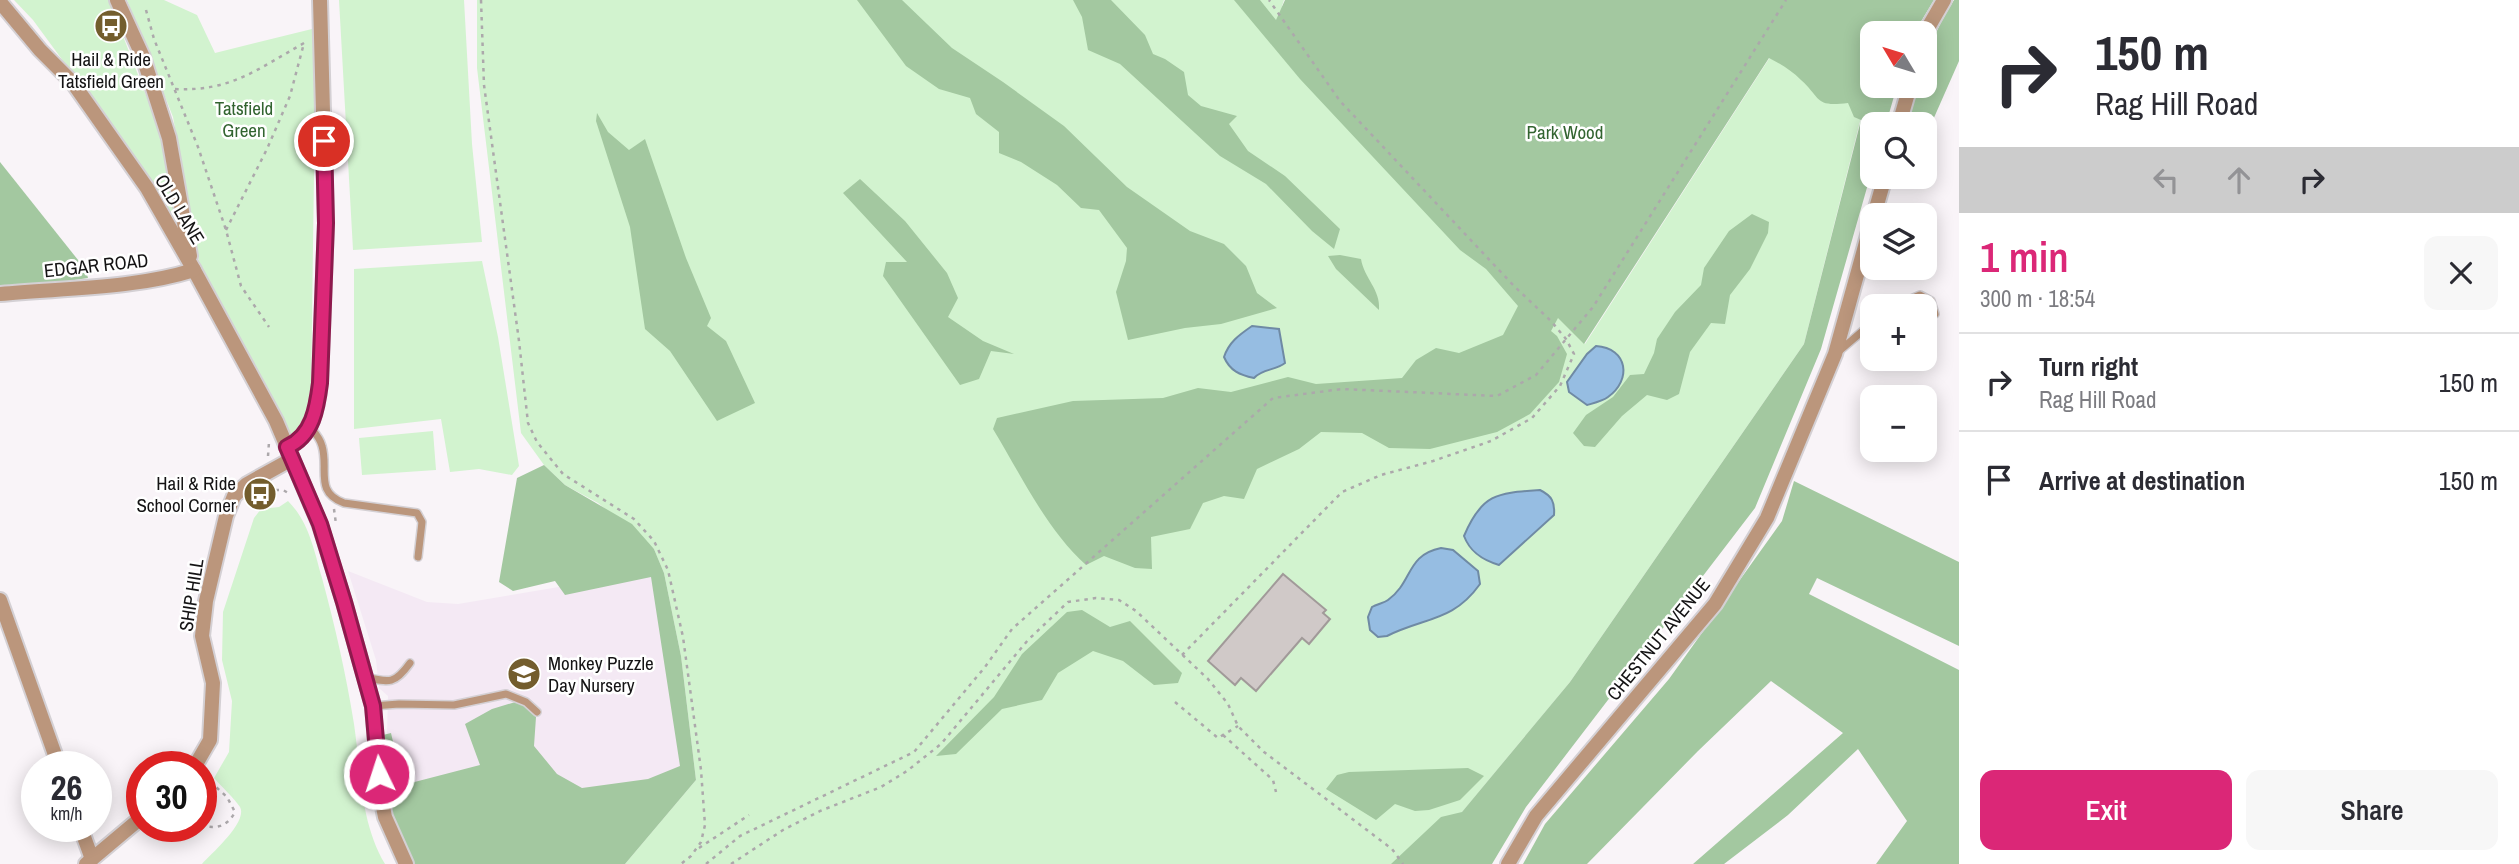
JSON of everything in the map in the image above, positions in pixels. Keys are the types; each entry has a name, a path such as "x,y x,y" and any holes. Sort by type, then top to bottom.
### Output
{"street":[{"path":"117,0 143,57 169,138 193,268"},
{"path":"310,427 317,407 320,383 326,223 320,0"},
{"path":"1932,21 1944,0"},
{"name":"OLD LANE","path":"0,2 40,50 73,83 147,188 193,268 290,453 320,524 365,677 373,706 380,792 385,817 406,864"},
{"name":"CHESTNUT AVENUE","path":"1508,864 1536,816 1715,604 1767,518 1835,354 1860,264"},
{"name":"EDGAR ROAD","path":"0,294 169,277 193,268"},
{"name":"SHIP HILL","path":"207,751 210,740 213,683 202,636 206,601 226,516 234,496 290,453 293,444 310,427"},
{"path":"0,600 54,751"},
{"path":"84,842 89,861 126,830"}],"lane":[{"path":"1835,354 1860,333"},
{"path":"310,427 323,448 327,493 333,499 344,503 417,513 422,522 418,557"},
{"path":"365,677 385,682 393,681 401,676 410,663"},
{"path":"373,706 454,705 506,694 526,702 537,712"}],"path":[{"path":"481,0 484,85 519,341 527,423 537,442 563,474 634,519 654,541 668,570 683,637 701,770 705,825 696,850"},
{"path":"1182,656 1342,492 1381,475 1491,441 1532,418 1560,386 1574,354 1566,339 1340,101 1269,0"},
{"path":"706,864 740,836 914,752 1013,629 1273,398 1342,389 1497,396 1536,374 1593,307 1786,0"},
{"path":"146,10 154,39 198,147 226,230 240,286 270,327"},
{"path":"174,89 198,91 233,83 304,43 290,96 226,230"},
{"path":"262,491 275,489 292,495"},
{"path":"731,864 751,849 820,811 881,787 924,758 965,718 1028,640 1068,602 1096,598 1119,600 1136,611 1208,679 1228,704 1238,726 1265,752 1392,849 1403,864"},
{"path":"1175,702 1218,738 1238,726"},
{"path":"1223,735 1273,780 1276,792"},
{"path":"217,788 227,797 235,812 230,821 217,827"},
{"path":"681,864 696,850 749,815"}],"shaded area":[{"name":"Monkey Puzzle Day Nursery","path":"348,571 427,602 458,604 654,571 684,770 635,788 582,791 485,766 400,789 387,734 388,696 379,688 376,660"}],"green space":[{"name":"Tatsfield Green","path":"14,0 109,0 163,139 181,238 149,178 33,20"},
{"name":"Tatsfield Green","path":"127,0 164,0 197,15 215,53 316,28 311,394 305,422 289,438 199,261 173,117"},
{"path":"339,0 464,0 472,144 482,242 353,250"},
{"path":"477,0 1284,0 1282,6 1352,100 1585,344 1807,0 1860,27 1860,98 1866,98 1862,112 1860,112 1860,122 1804,344 1570,682 1419,864 625,864 696,780 681,656 664,573 654,549 598,503 565,485 544,465 521,433 477,68"},
{"path":"857,0 902,0 952,48 1064,126 1127,187 1190,231 1224,244 1246,266 1257,293 1277,308 1221,324 1185,328 1128,340 1116,292 1126,261 1127,248 1099,210 1081,208 1057,185 1021,162 999,153 999,132 976,114 970,98 939,89 906,66"},
{"path":"1073,0 1111,0 1145,35 1153,54 1184,72 1188,95 1201,106 1237,116 1229,124 1248,151 1285,176 1340,229 1334,249 1312,231 1266,184 1220,156 1120,64 1088,50 1082,17"},
{"name":"Park Wood","path":"1234,0 1260,0 1276,20 1285,0 1934,0 1921,21 1860,21 1860,98 1894,98 1889,112 1860,112 1860,120 1854,117 1848,103 1829,104 1820,100 1794,74 1769,58 1584,344 1558,318 1551,331 1567,354 1559,382 1530,414 1497,432 1430,449 1389,448 1362,433 1321,432 1299,449 1257,469 1244,499 1224,496 1203,503 1190,529 1151,537 1152,569 1135,568 1104,556 1086,565 1059,535 1035,501 993,429 997,418 1073,401 1163,398 1198,388 1231,392 1288,377 1316,384 1402,378 1416,360 1436,348 1459,353 1503,335 1518,306 1486,269 1460,250 1300,79"},
{"path":"1954,0 1959,0 1959,61 1936,112 1911,112 1915,98 1937,98 1937,32"},
{"path":"597,113 608,132 629,150 645,139 686,258 711,318 707,326 726,341 755,403 717,421 670,351 645,329 630,227 596,121"},
{"path":"1860,124 1860,189 1867,189 1863,203 1860,203 1860,212 1821,349 1755,508 1526,807 1492,864 1391,864 1441,817 1462,812 1570,682 1804,344"},
{"path":"0,162 86,270 88,278 0,288"},
{"path":"860,179 905,221 947,273 958,298 948,317 983,341 1014,354 991,351 979,379 960,385 883,276 886,262 907,262 843,193"},
{"path":"1752,214 1769,222 1768,233 1750,269 1730,295 1725,324 1711,323 1690,352 1679,394 1667,400 1647,395 1622,416 1595,447 1584,446 1573,433 1586,415 1613,397 1630,375 1644,374 1657,339 1675,312 1701,285 1704,268 1729,231"},
{"path":"1328,256 1361,259 1375,290 1379,310 1336,269"},
{"path":"482,261 498,337 519,466 512,475 479,469 450,472 441,419 354,429 354,269"},
{"path":"433,431 436,470 362,475 359,438"},
{"path":"544,465 565,485 632,524 654,549 664,573 681,656 696,780 625,864 408,864 391,829 379,736 391,733 403,785 480,765 465,724 492,709 522,700 536,717 534,746 557,774 582,788 648,779 680,766 651,577 565,595 555,581 513,591 499,582 517,478"},
{"path":"1794,481 1959,562 1959,646 1817,578 1809,594 1959,670 1959,864 1876,864 1907,821 1858,749 1788,815 1724,864 1693,864 1843,733 1771,681 1587,864 1523,864 1545,824 1669,679 1782,521"},
{"path":"288,501 295,509 306,527 313,547 336,632 347,687 366,814 385,864 202,864 234,829 241,813 237,803 217,781 217,773 229,752 232,701 222,660 223,612 254,518 261,509 279,507"},
{"path":"1082,610 1110,627 1130,621 1182,673 1178,683 1154,685 1123,661 1093,651 1058,673 1042,700 1002,709 956,754 936,756 994,697 1022,654 1067,612"},
{"path":"1468,768 1484,776 1460,800 1429,810 1415,811 1395,804 1376,820 1326,789 1337,775 1349,772"}],"water":[{"path":"1252,326 1279,329 1285,363 1254,378 1236,372 1224,357 1232,343"},
{"path":"1596,346 1615,352 1623,366 1623,374 1616,390 1608,397 1587,405 1569,392 1567,382"},
{"path":"1540,490 1552,500 1554,515 1499,565 1487,561 1473,551 1464,536 1485,503 1513,492"},
{"path":"1441,548 1453,550 1478,571 1480,584 1470,596 1449,612 1378,637 1370,630 1368,617 1372,607 1396,593 1421,557"}],"building":[{"path":"1283,574 1326,610 1323,613 1330,619 1309,644 1302,638 1256,691 1241,678 1235,685 1208,661"}],"place":[{"name":"Hail & Ride Tatsfield Green","path":"111,26"},
{"name":"Hail & Ride School Corner","path":"260,494"},
{"name":"Monkey Puzzle Day Nursery","path":"524,674"}],"route":[{"path":"324,141 326,223 320,383 317,407 310,427 287,447 320,524 368,686 376,726 379,774"}]}
